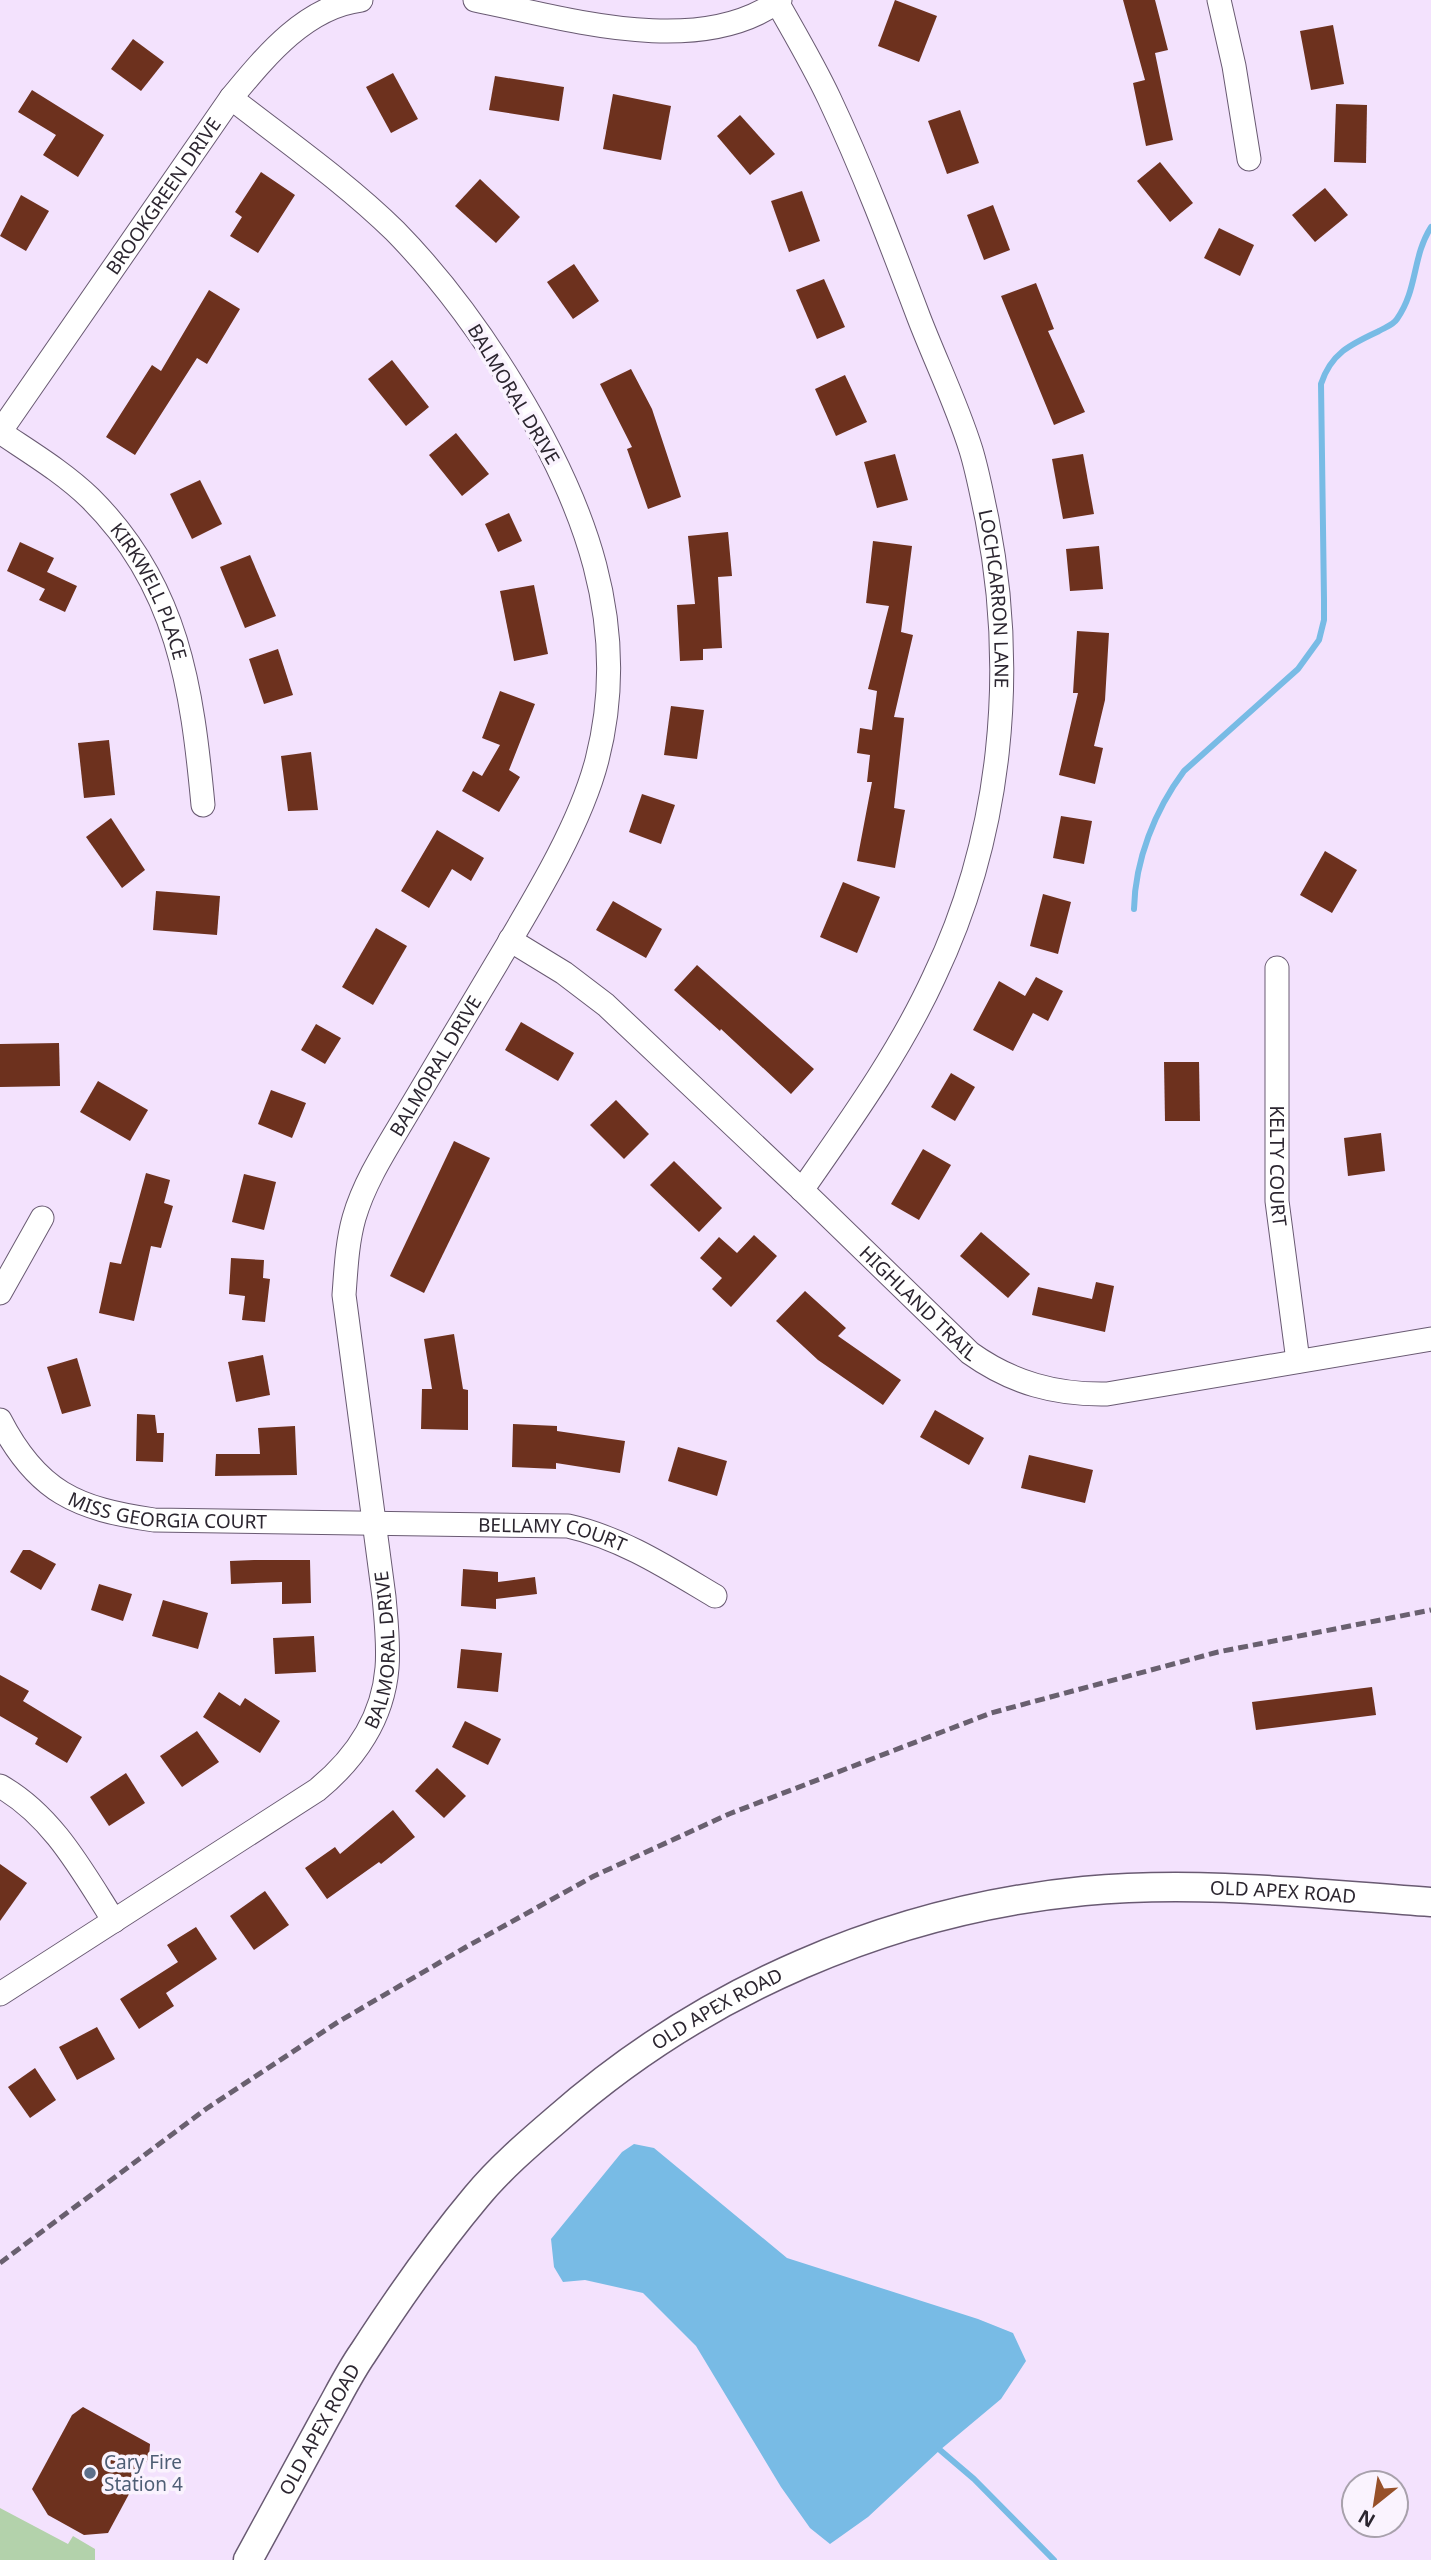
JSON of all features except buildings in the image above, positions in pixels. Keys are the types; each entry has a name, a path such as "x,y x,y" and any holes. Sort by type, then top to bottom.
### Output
{"main road":[{"name":"OLD APEX ROAD","path":"248,2560 361,2355 435,2248 479,2193 535,2137 579,2099 671,2032 728,1999 835,1949 925,1921 1008,1902 1085,1891 1156,1887 1241,1888 1431,1902"}],"street":[{"path":"475,0 632,31 663,32 692,30 738,21 779,1"},
{"path":"1219,0 1234,66 1249,159"},
{"name":"BROOKGREEN DRIVE","path":"0,432 231,98 277,45 319,16 353,1"},
{"name":"LOCHCARRON LANE","path":"779,1 828,95 865,177 967,439 979,481 993,551 1002,630 999,735 992,797 985,834 964,905 936,974 907,1029 865,1100 802,1190"},
{"name":"BALMORAL DRIVE","path":"0,1994 308,1797 341,1771 368,1733 378,1709 387,1668 384,1597 344,1295 347,1252 354,1217 380,1160 510,940 570,832 590,787 606,718 610,648 605,603 594,556 582,520 537,425 484,337 429,269 356,195 231,98"},
{"name":"KIRKWELL PLACE","path":"0,432 68,478 89,498 111,521 154,584 179,647 196,734 203,805"},
{"name":"HIGHLAND TRAIL","path":"510,940 564,973 606,1005 971,1353 992,1368 1020,1381 1045,1390 1107,1394 1431,1339"},
{"name":"KELTY COURT","path":"1277,968 1277,1202 1297,1362"},
{"path":"0,1293 42,1218"},
{"name":"MISS GEORGIA COURT","path":"0,1420 26,1463 45,1482 83,1504 111,1514 154,1520 345,1521 374,1524"},
{"name":"BELLAMY COURT","path":"374,1524 568,1526 616,1541 715,1596"},
{"path":"0,1786 37,1814 66,1845 114,1921"}],"green space":[{"path":"0,2508 68,2544 73,2536 95,2549 95,2560 0,2560"}],"water":[{"path":"634,2144 654,2148 787,2258 978,2319 1013,2333 1026,2361 1001,2399 940,2450 868,2517 830,2544 810,2528 781,2487 696,2346 643,2293 585,2280 563,2282 554,2267 551,2239 622,2152"}],"waterway":[{"path":"1134,909 1138,872 1148,836 1164,802 1184,771 1298,669 1319,640 1324,620 1321,384 1330,364 1343,351 1397,319 1404,308 1421,250 1431,227"},
{"path":"940,2450 974,2479 1054,2560"}],"railway":[{"path":"0,2263 206,2109 338,2022 594,1876 729,1814 991,1713 1218,1652 1431,1610"}],"place":[{"name":"Cary Fire Station 4","path":"90,2473"}]}
